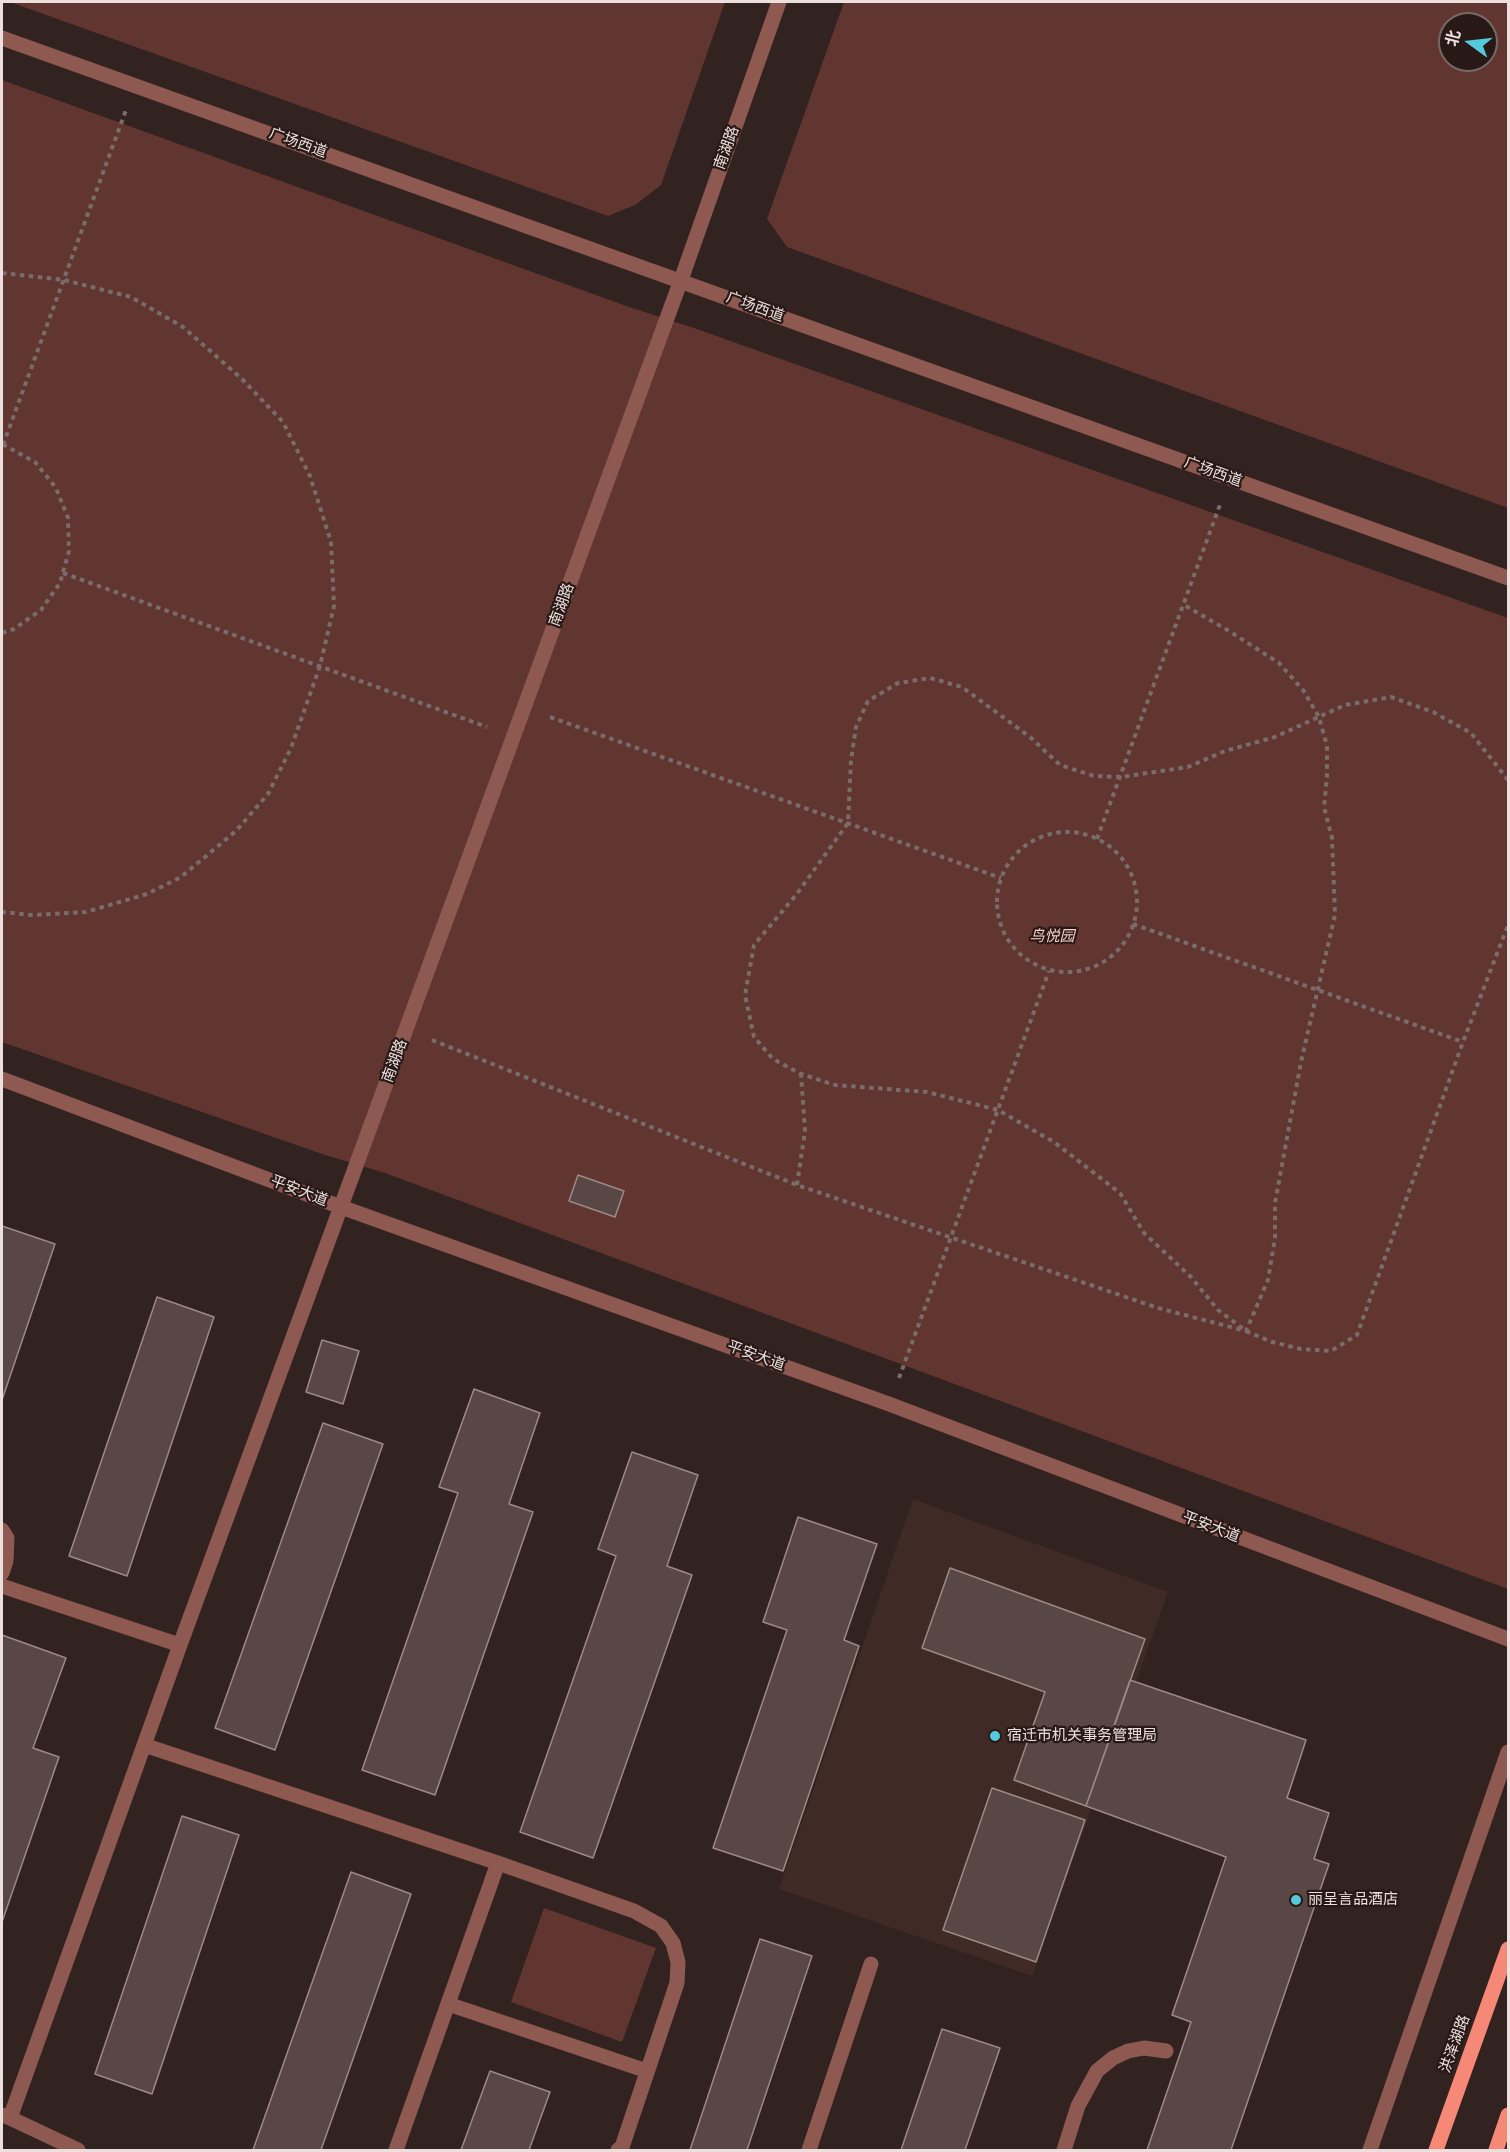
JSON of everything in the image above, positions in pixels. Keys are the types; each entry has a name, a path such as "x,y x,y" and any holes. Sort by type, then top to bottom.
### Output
{"main road":[{"name":"洪泽湖路","path":"1436,2151 1509,1949"},
{"path":"1496,2151 1509,2115"}],"street":[{"name":"南湖路","path":"6,2117 681,280 779,2"},
{"name":"广场西道","path":"2,38 1509,578"},
{"name":"平安大道","path":"2,1079 341,1207 889,1404 1509,1639"},
{"path":"2,1530 7,1538 6,1561 2,1573"},
{"path":"2,1586 180,1645"},
{"path":"144,1745 498,1863 634,1911 661,1926 673,1943 678,1962 677,1983 622,2147 618,2151"},
{"path":"1370,2151 1509,1752"},
{"path":"396,2151 498,1863"},
{"path":"809,2151 872,1964"},
{"path":"448,2004 647,2071"},
{"path":"1064,2151 1078,2106 1097,2071 1128,2050 1144,2048 1166,2051"},
{"path":"6,2117 78,2151"}],"path":[{"path":"2,633 14,629 41,610 60,583 69,551 68,518 56,488 35,462 2,444 136,85"},
{"path":"2,273 64,280 131,297 183,327 242,379 283,422 310,476 332,542 334,606 320,666 291,748 268,794 236,831 181,877 147,894 86,912 31,915 2,912"},
{"path":"1097,839 1230,478"},
{"path":"63,573 513,737"},
{"path":"1184,605 1279,663 1303,690 1319,717 1327,746 1324,807 1332,838 1335,915 1301,1062 1275,1203 1275,1238 1268,1280 1246,1331"},
{"path":"1246,1331 1218,1310 1191,1277 1144,1233 1120,1193 1054,1142 998,1110 927,1092 835,1085 801,1074 773,1059 754,1037 745,995 754,945 796,895 848,823 856,727 868,701 898,683 930,678 962,687 1030,737 1060,765 1094,776 1120,777 1188,767 1225,751 1275,737 1345,705 1391,697 1433,712 1471,733 1509,780"},
{"path":"524,707 1001,878"},
{"path":"1073,831 1097,839 1113,849 1127,866 1135,886 1137,908 1131,932 1117,952 1097,966 1074,973 1049,971 1028,961 1010,945 999,922 997,898 1001,878 1014,856 1041,837 1051,833 1073,831"},
{"path":"1133,924 1463,1042"},
{"path":"406,1030 797,1185 1158,1308 1246,1331 1272,1342 1301,1349 1331,1351 1357,1335 1463,1042 1509,925"},
{"path":"889,1404 1049,971"},
{"path":"797,1185 805,1131 801,1074"}],"shaded area":[{"name":"宿迁市机关事务管理局","path":"913,1499 1168,1592 1032,1976 779,1889"}],"green space":[{"path":"10,2 725,2 661,185 635,205 608,216"},
{"path":"844,2 1508,2 1508,508 787,247 767,219"},
{"name":"鸟悦园","path":"2,80 629,307 694,328 1508,618 1508,1589 385,1173 322,1154 2,1042"},
{"path":"544,1908 656,1948 622,2042 511,2002"}],"building":[{"path":"578,1175 624,1191 615,1217 569,1201"},
{"path":"2,1226 55,1244 2,1400"},
{"path":"157,1297 214,1317 127,1576 69,1556"},
{"path":"322,1340 359,1351 343,1404 306,1392"},
{"path":"474,1389 540,1413 509,1504 533,1512 435,1795 362,1770 458,1493 439,1487"},
{"path":"323,1423 383,1444 275,1750 215,1728"},
{"path":"632,1452 698,1475 667,1566 692,1575 593,1858 520,1832 616,1556 598,1549"},
{"path":"798,1517 877,1544 844,1640 859,1646 783,1871 713,1848 787,1630 763,1622"},
{"path":"950,1568 1145,1639 1086,1806 1014,1780 1045,1692 922,1648"},
{"path":"2,1635 66,1658 33,1748 59,1757 2,1922"},
{"path":"1130,1680 1306,1740 1287,1798 1329,1813 1314,1859 1329,1864 1231,2150 1147,2150 1191,2022 1172,2015 1226,1857 1086,1806"},
{"path":"992,1788 1085,1820 1036,1962 943,1930"},
{"path":"182,1816 239,1835 152,2094 95,2074"},
{"path":"351,1872 411,1894 321,2150 253,2150"},
{"path":"760,1939 812,1956 747,2150 690,2150"},
{"path":"942,2029 1000,2048 965,2150 901,2150"},
{"path":"490,2071 550,2092 529,2150 461,2150"}],"place":[{"name":"宿迁市机关事务管理局","path":"995,1736"},
{"name":"丽呈言品酒店","path":"1296,1900"}]}
